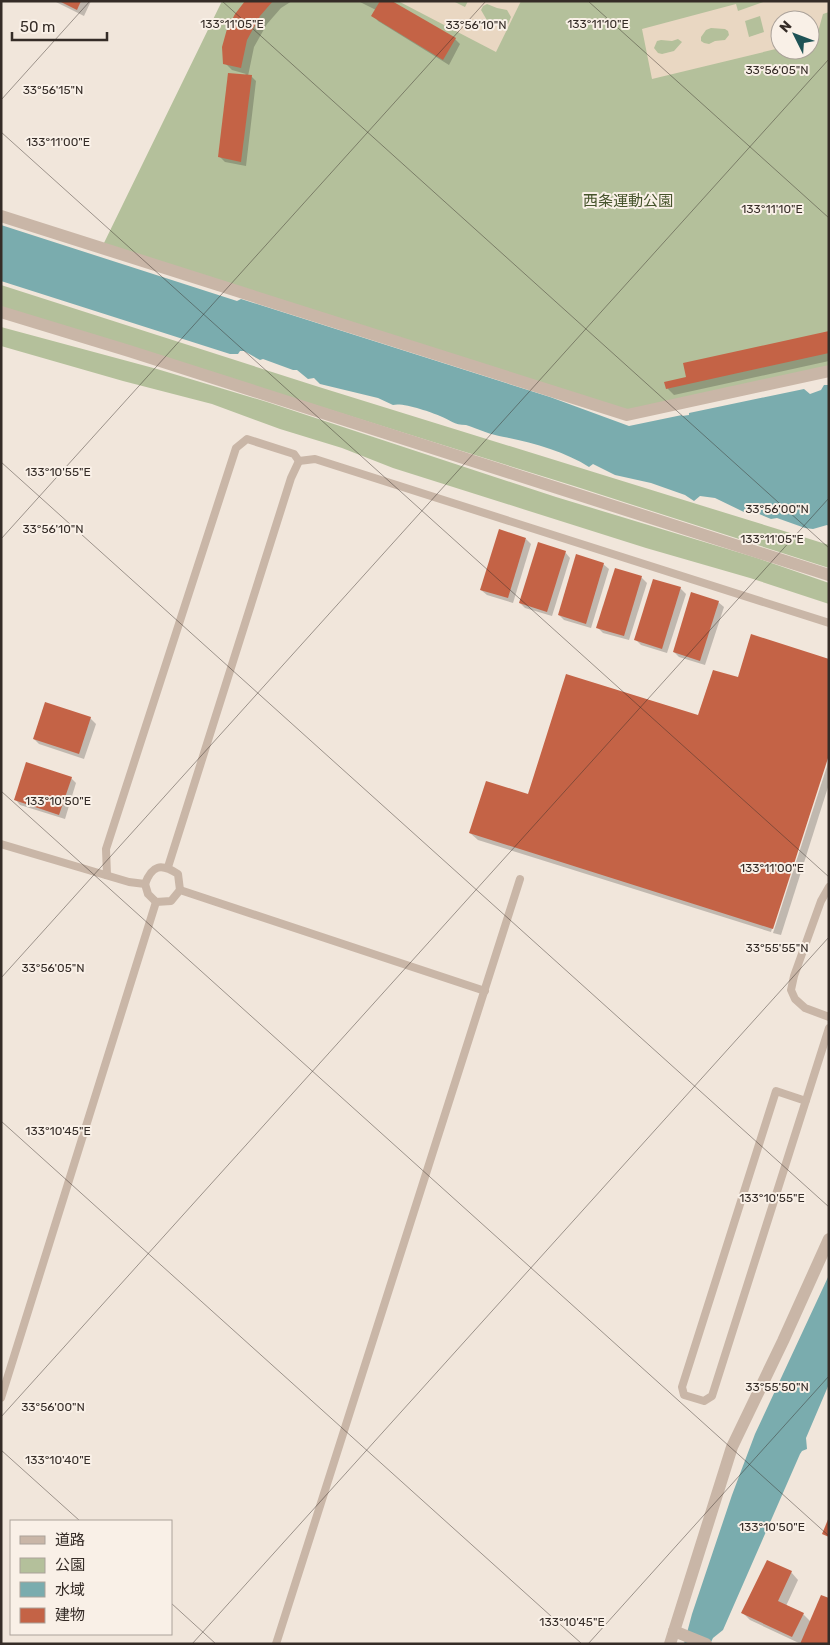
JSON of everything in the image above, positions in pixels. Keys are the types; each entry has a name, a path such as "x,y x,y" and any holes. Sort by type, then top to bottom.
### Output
{"street":[{"path":"1,216 627,415 829,371"},
{"path":"1,312 148,357 829,575"},
{"path":"670,1644 678,1632 732,1446 783,1341 829,1239"},
{"path":"678,1632 706,1644"}],"lane":[{"path":"107,875 106,849 236,448 247,440 294,454 299,462"},
{"path":"299,462 315,459 829,623"},
{"path":"168,867 290,478 299,462"},
{"path":"1,844 130,882 145,884"},
{"path":"159,867 168,867 178,874 180,890 171,901 156,902 148,894 145,884 149,873 159,867"},
{"path":"276,1644 520,879"},
{"path":"829,887 821,901 794,976 791,990 795,999 805,1008 829,1017"},
{"path":"180,890 485,991"},
{"path":"1,1398 156,902"},
{"path":"806,1101 776,1091 682,1387 684,1394 704,1401 712,1396 806,1101 829,1028"}],"green space":[{"name":"西条運動公園","path":"222,1 829,1 829,366 627,411 103,245"},
{"path":"1,285 319,387 829,545 829,568 574,486 1,307"},
{"path":"1,327 157,369 267,402 556,497 757,558 829,583 829,604 393,468 342,448 280,429 212,404 1,346"}],"shaded area":[{"path":"398,1 453,1 465,7 468,1 521,1 496,52","holes":["487,4 507,10 511,17 508,24 496,25 488,22 481,10"]},
{"path":"766,1 829,1 829,12 823,14 820,25 820,10 770,10 770,50 652,79 642,29 736,4 738,11","holes":["760,16 764,32 749,37 745,21","711,28 725,29 729,35 725,40 709,44 704,43 701,41 701,37 706,30","678,39 682,42 674,51 662,54 658,53 654,48 657,41"]}],"water":[{"path":"1,225 237,301 241,299 550,397 629,426 689,415 689,413 804,389 810,394 821,390 824,385 829,385 829,526 813,529 805,528 777,518 771,519 752,511 746,513 715,498 700,496 694,501 685,495 651,483 615,475 593,464 589,467 548,448 494,435 455,423 417,408 393,405 378,398 320,384 314,378 308,379 297,370 263,359 260,360 244,351 240,351 238,354 230,354 1,281"},
{"path":"829,1275 829,1384 806,1438 807,1449 800,1454 723,1630 713,1638 710,1644 684,1644 692,1614 732,1495 755,1434"}],"building":[{"path":"59,1 81,1 77,10"},
{"path":"245,1 273,1 260,16 247,40 241,68 223,64 222,47 227,29"},
{"path":"380,1 392,1 456,38 443,60 371,16"},
{"path":"228,73 252,75 241,162 218,157"},
{"path":"829,331 829,353 666,389 664,382 686,377 683,363"},
{"path":"499,529 526,538 508,598 480,590"},
{"path":"538,542 566,551 547,612 519,603"},
{"path":"576,554 604,563 586,624 558,615"},
{"path":"615,568 642,576 624,636 596,628"},
{"path":"653,579 681,587 662,649 634,640"},
{"path":"691,592 719,601 700,661 673,652"},
{"path":"751,634 829,659 829,755 773,929 469,833 486,781 528,794 566,674 698,715 713,670 738,677"},
{"path":"45,702 91,717 79,754 33,739"},
{"path":"26,762 72,777 59,815 14,800"},
{"path":"829,1517 829,1537 822,1534"},
{"path":"767,1560 792,1571 778,1601 804,1613 792,1637 741,1613"},
{"path":"821,1595 829,1598 829,1644 800,1644"}]}
